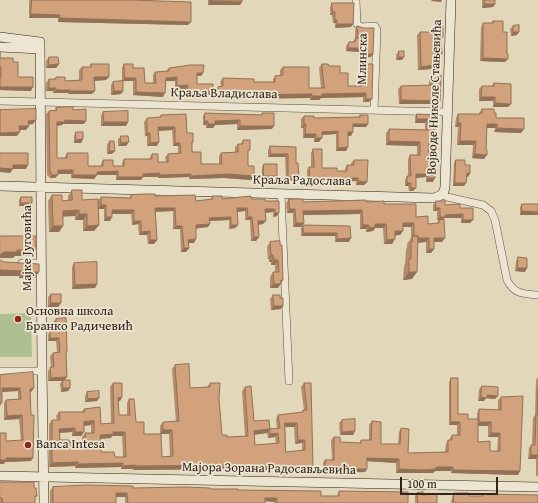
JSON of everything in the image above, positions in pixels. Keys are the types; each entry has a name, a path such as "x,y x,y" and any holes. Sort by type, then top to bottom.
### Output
{"street":[{"name":"Млинска","path":"356,0 357,24 361,26 375,26 377,30 374,110"},
{"name":"Војводе Николе Стањевића","path":"442,194 445,187 451,0"},
{"path":"0,37 40,46"},
{"path":"0,47 40,46"},
{"name":"Мајке Југовића","path":"40,46 44,503"},
{"name":"Краља Владислава","path":"0,101 447,112"},
{"name":"Краља Радослава","path":"0,186 434,198 442,194 447,197 483,205 491,211 495,220 507,280 511,288 517,292 538,295"},
{"path":"281,194 289,382"},
{"path":"14,263 41,263"},
{"path":"0,371 42,371"},
{"name":"Мајора Зорана Радосављевића","path":"0,476 538,487"}],"green space":[{"path":"31,313 32,357 0,357 0,314"}],"building":[{"path":"32,0 130,0 191,2 191,22 60,18 60,15 31,14"},
{"path":"242,0 242,2 210,1"},
{"path":"485,0 495,0 495,4 485,4"},
{"path":"332,3 354,3 353,24 337,24"},
{"path":"493,21 503,21 503,32 507,32 508,59 483,58 483,23 493,23"},
{"path":"519,25 519,32 513,32 513,26"},
{"path":"357,26 374,28 373,54 364,54 364,48 348,48 349,42 355,42 356,38 358,38"},
{"path":"443,27 443,37 441,38 442,54 433,54 434,65 421,67 420,32 432,32 432,28"},
{"path":"399,51 404,51 404,57 399,57"},
{"path":"49,57 58,57 59,64 49,65"},
{"path":"0,58 13,58 13,62 18,62 18,77 33,77 33,87 0,87"},
{"path":"91,64 109,64 109,77 94,77 95,91 70,91 49,88 49,79 56,79 56,77 65,77 65,81 82,80 82,67 91,67"},
{"path":"124,64 133,64 133,68 144,68 145,83 156,83 155,72 169,71 169,68 190,65 204,65 203,73 197,73 197,84 213,84 213,91 188,92 188,85 177,86 177,77 166,78 165,93 136,92 136,78 125,78"},
{"path":"322,64 328,64 329,66 340,66 340,73 348,73 348,86 361,86 361,79 365,79 365,64 373,64 372,99 366,99 366,93 322,94 322,96 312,96 312,94 218,94 218,87 223,86 223,78 254,79 254,82 275,82 275,76 283,75 283,67 309,67 309,88 324,88"},
{"path":"432,75 441,75 440,101 401,100 401,86 432,85"},
{"path":"123,81 123,91 114,91 113,82"},
{"path":"494,83 511,84 511,104 495,103 495,97 481,97 482,86 494,86"},
{"path":"73,107 73,110 86,109 86,121 65,120 65,122 57,122 57,158 67,158 67,153 88,153 88,166 103,166 103,160 113,160 113,166 124,166 124,159 152,159 152,154 158,154 158,162 168,162 168,154 181,153 180,143 175,143 175,127 158,127 159,142 150,143 150,133 147,133 147,118 161,117 161,115 186,114 187,133 193,133 192,152 201,152 201,164 222,164 221,153 238,152 238,144 243,144 243,140 250,140 250,150 248,150 248,166 254,166 254,176 227,174 191,176 191,174 160,175 160,173 143,174 143,177 118,177 118,171 97,172 97,175 73,175 73,170 58,170 58,175 52,175 50,171 49,111 57,110 56,108"},
{"path":"36,109 36,120 28,121 29,126 19,126 20,132 0,133 0,110"},
{"path":"482,109 494,109 496,118 524,118 524,129 497,128 497,124 487,124 487,155 475,154 476,141 460,141 461,123 458,123 458,114 480,114 482,113"},
{"path":"128,111 128,122 104,122 103,112"},
{"path":"205,113 262,115 262,113 274,113 274,126 240,126 240,120 215,121 215,124 208,124 208,121 205,121"},
{"path":"417,114 437,115 435,142 429,142 428,161 435,161 435,178 428,178 428,174 416,174 416,188 411,188 411,183 407,183 407,176 411,176 410,155 420,155 420,142 389,141 389,129 428,130 428,119 417,119"},
{"path":"360,115 368,115 368,124 353,124 353,132 348,132 348,147 338,148 338,131 322,132 322,138 316,138 316,134 305,134 306,124 304,124 304,116 314,116 314,118 360,117"},
{"path":"76,132 83,132 83,139 76,140"},
{"path":"121,136 128,136 129,142 121,143"},
{"path":"110,141 114,141 115,151 110,151"},
{"path":"270,146 296,147 296,163 298,163 299,177 288,177 288,154 271,154"},
{"path":"313,149 322,149 322,168 337,168 337,171 347,171 347,165 354,165 354,160 368,160 367,182 358,181 358,178 310,179 309,167 314,167"},
{"path":"0,153 28,153 28,165 13,165 13,169 0,168"},
{"path":"456,160 465,160 465,165 470,165 470,173 467,173 466,183 455,183"},
{"path":"264,164 277,164 277,176 264,176"},
{"path":"72,190 82,190 82,200 98,199 99,225 87,226 87,214 79,214 79,210 63,211 63,226 53,226 52,195 62,195 62,201 72,200"},
{"path":"155,194 155,196 195,195 196,201 213,199 212,196 222,196 222,199 251,196 251,199 279,201 279,213 275,213 275,209 265,209 266,221 258,221 259,237 254,237 252,217 248,217 247,208 237,208 238,225 231,225 231,217 209,218 210,224 196,225 196,239 188,240 189,248 184,248 182,226 176,226 175,208 155,208 157,240 150,240 150,231 141,232 141,221 134,221 134,210 112,210 112,217 106,217 106,205 101,205 101,197 131,198 131,195"},
{"path":"21,197 32,197 32,203 21,203"},
{"path":"289,199 303,199 303,202 366,200 366,202 384,201 384,204 416,204 416,217 428,216 428,224 439,223 439,220 444,219 445,238 434,238 434,249 429,249 429,238 418,238 418,236 414,236 414,223 403,223 403,231 395,231 395,239 387,240 386,224 375,224 375,227 369,228 369,225 363,225 362,210 303,211 304,223 296,223 295,209 290,209"},
{"path":"436,201 445,201 445,205 460,204 460,208 473,208 473,220 463,220 463,214 445,215 445,217 440,217 440,208 436,208"},
{"path":"522,204 538,204 538,212 522,211"},
{"path":"303,225 350,226 351,238 337,239 337,233 304,233"},
{"path":"0,236 36,236 36,250 17,250 17,252 4,252 0,255"},
{"path":"413,236 418,236 417,272 409,272 409,259 411,259 411,242"},
{"path":"280,241 280,245 282,245 283,280 281,280 281,284 274,284 273,272 279,272 278,260 274,260 273,255 271,255 270,242"},
{"path":"518,257 527,258 527,268 518,268"},
{"path":"0,260 4,262 39,264 39,272 0,270"},
{"path":"97,262 97,284 75,285 74,263"},
{"path":"51,294 61,294 61,303 51,303"},
{"path":"273,295 280,295 280,298 283,298 283,306 274,306"},
{"path":"66,318 67,377 51,378 50,367 54,367 53,353 60,352 59,338 50,338 50,331 56,331 56,319"},
{"path":"189,364 190,388 210,387 210,383 220,383 219,399 222,435 227,435 227,437 248,436 245,387 251,386 254,421 269,420 270,429 280,428 278,415 303,412 303,410 307,410 304,383 311,383 313,467 278,468 278,466 242,468 232,467 232,465 123,466 123,463 52,463 52,420 60,420 59,412 85,412 84,409 100,407 101,424 114,423 113,383 122,383 122,397 118,398 119,415 130,415 129,399 134,399 136,422 144,422 144,434 161,434 162,457 173,456 172,430 163,430 163,422 179,421 175,365","holes":["94,421 94,433 85,433 86,443 70,443 69,440 60,440 59,429 75,428 75,432 84,432 84,422","285,423 297,423 298,440 305,440 305,450 286,452","270,429 270,434 278,433 279,443 255,445 254,431","113,432 125,432 126,457 115,457 114,452 101,452 100,435 114,434"]},
{"path":"33,372 34,388 30,389 31,415 34,415 33,458 6,458 6,460 0,460 0,433 6,433 6,441 23,440 22,415 7,416 6,400 21,399 20,388 2,388 2,403 0,403 0,375"},
{"path":"451,378 458,378 458,414 468,414 468,419 478,419 478,442 490,441 490,451 500,451 500,433 491,433 491,422 479,422 479,409 501,410 501,397 523,396 520,471 453,470 453,467 436,467 436,469 422,470 399,469 399,459 367,458 367,469 326,469 325,460 334,460 334,437 340,437 340,442 361,443 361,440 371,440 372,421 381,422 381,444 400,444 401,428 409,429 408,453 448,452 448,440 452,440 452,435 460,435 460,422 451,422"},
{"path":"63,380 70,380 70,388 63,388"},
{"path":"482,386 498,387 498,396 487,395 487,398 481,397"},
{"path":"538,388 538,455 531,455 531,445 535,445"},
{"path":"99,391 99,398 88,399 87,392"},
{"path":"355,419 355,431 342,432 342,420"},
{"path":"0,482 34,482 34,488 36,488 37,496 35,496 35,503 3,503 2,498 0,498"},
{"path":"87,485 133,486 133,488 186,487 238,490 321,491 321,496 339,496 339,491 408,492 408,503 277,503 277,498 265,498 265,503 128,503 127,493 116,493 116,503 53,503 53,487"},
{"path":"423,492 423,495 437,494 437,503 418,503 417,493"},
{"path":"454,493 469,493 469,496 483,496 483,494 538,495 538,503 454,503"}],"place":[{"name":"Основна школа Бранко Радичевић","path":"18,319"},
{"name":"Banca Intesa","path":"28,445"}]}
